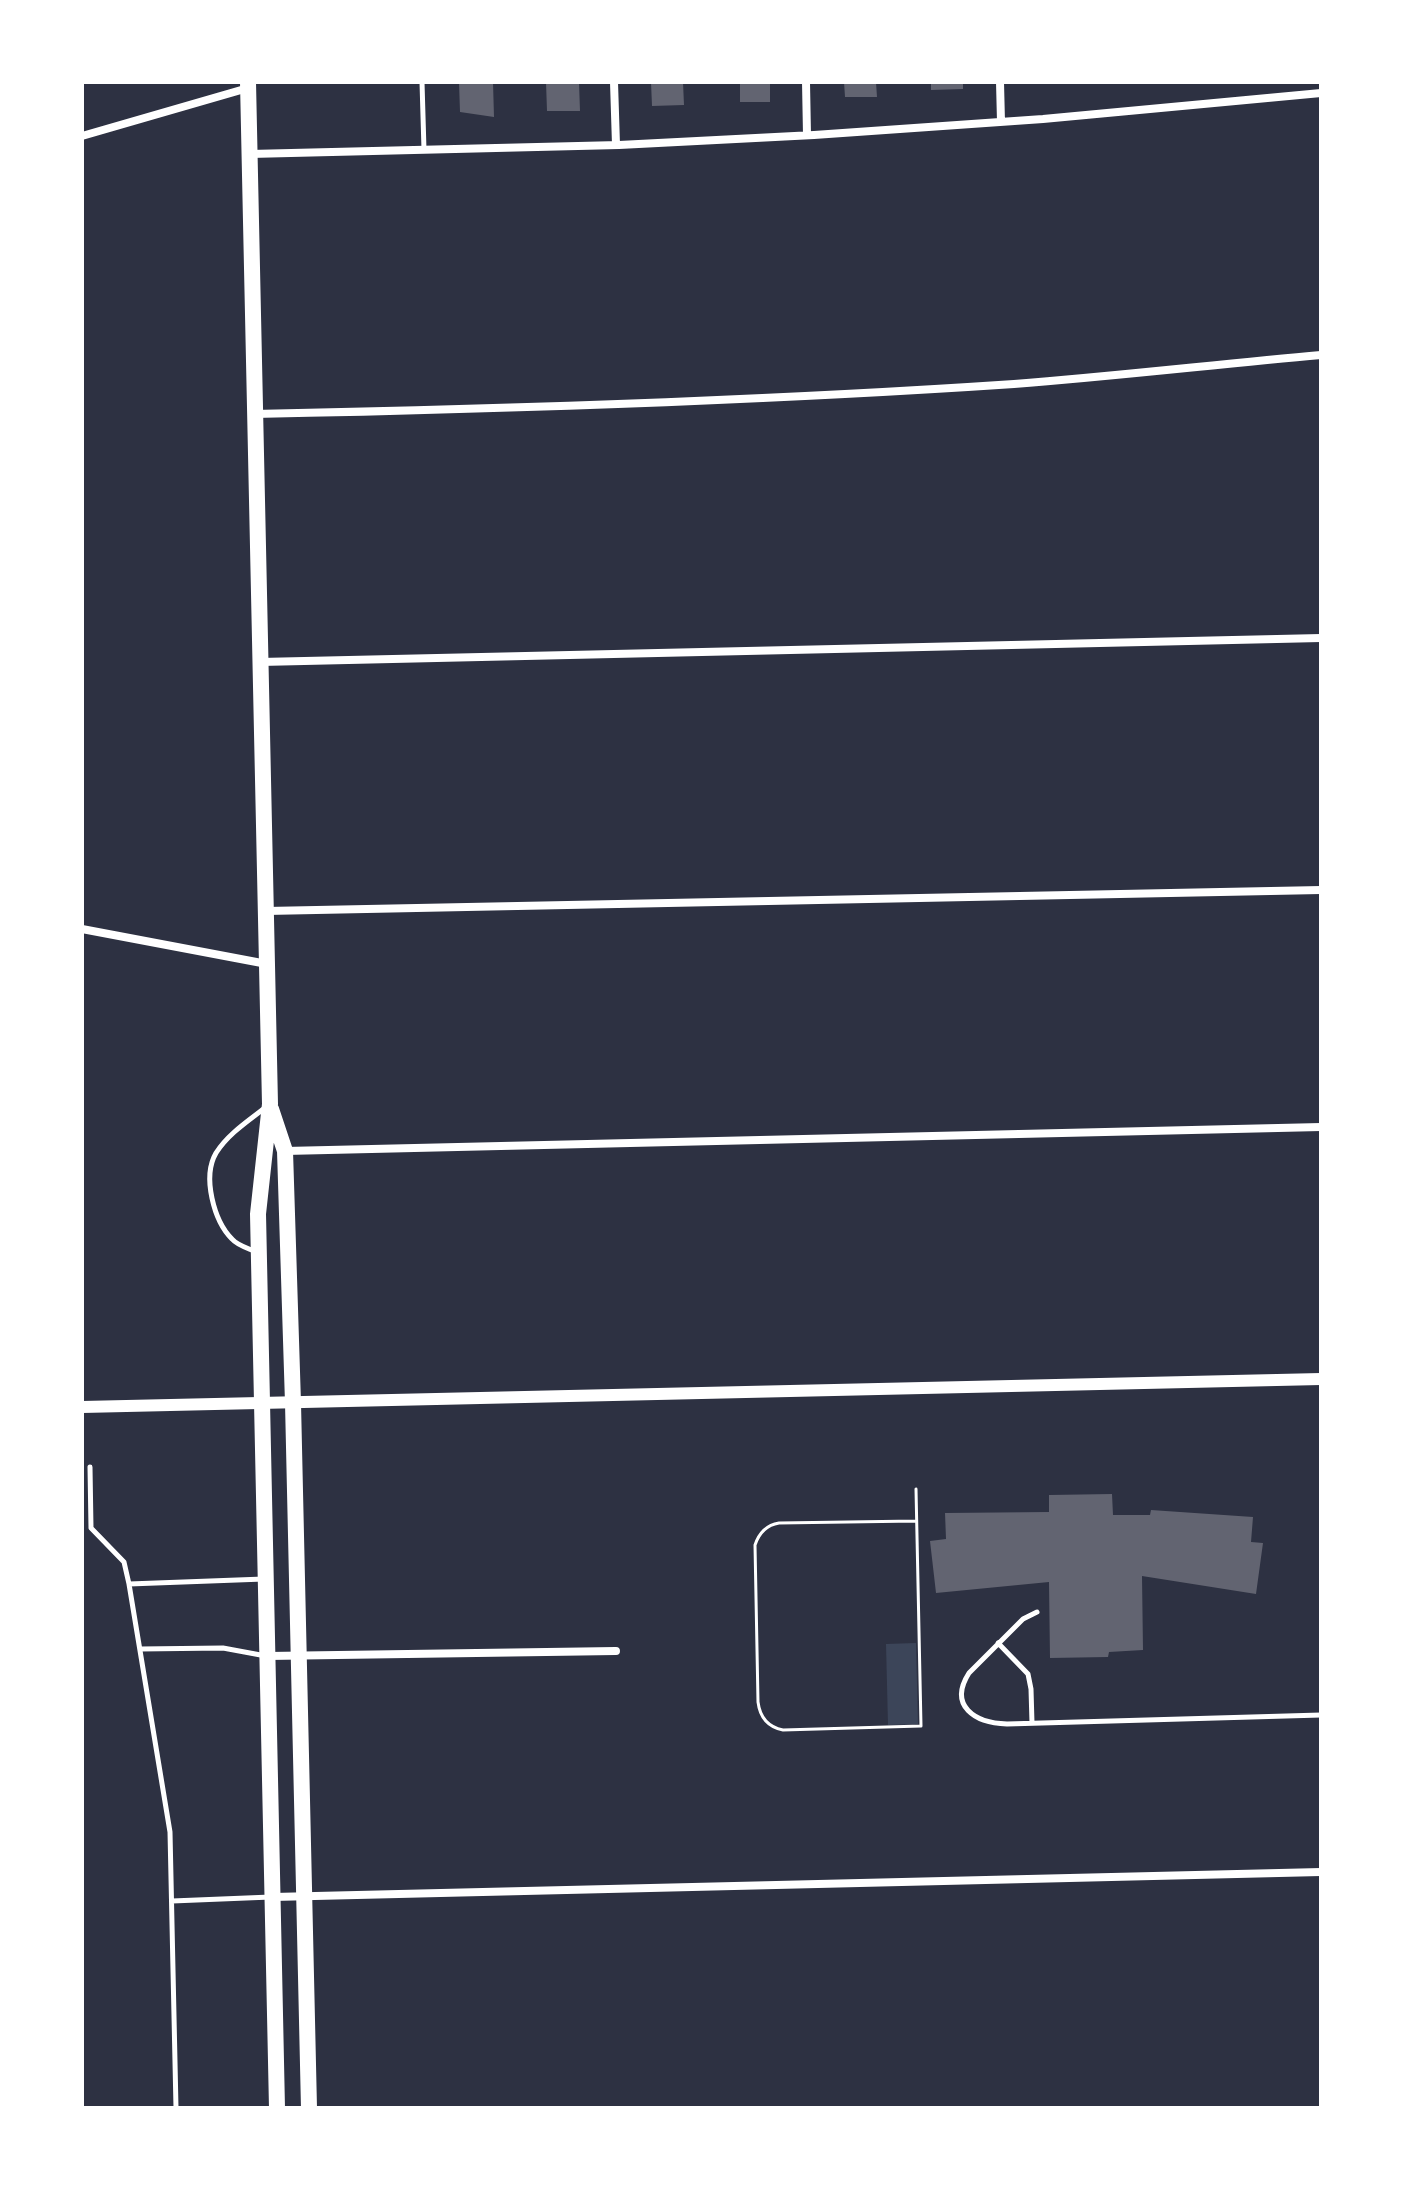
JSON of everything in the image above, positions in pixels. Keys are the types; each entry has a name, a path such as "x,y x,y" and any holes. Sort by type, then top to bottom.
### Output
{"main road":[{"path":"248,85 270,1104 258,1214 258,1254 277,2108"},
{"path":"270,1104 285,1151 309,2108"}],"street":[{"path":"614,82 616,145"},
{"path":"806,82 807,135"},
{"path":"1000,82 1001,122"},
{"path":"249,154 616,145 1001,122 1321,92 1319,82"},
{"path":"82,136 248,85"},
{"path":"254,414 595,406 805,397 1018,383 1321,355"},
{"path":"259,662 1321,638"},
{"path":"266,911 1321,890"},
{"path":"82,929 267,964"},
{"path":"285,1151 1321,1127"},
{"path":"82,1407 1321,1379"},
{"path":"267,1656 616,1651"},
{"path":"272,1897 1321,1872"}],"lane":[{"path":"422,82 424,150"},
{"path":"258,1254 233,1241 217,1218 209,1184 214,1155 233,1132 270,1104"},
{"path":"90,1467 91,1528 124,1562 129,1584 170,1832 176,2108"},
{"path":"129,1584 265,1579"},
{"path":"1037,1612 1023,1619 964,1680 964,1704 972,1715 984,1722 1321,1715"},
{"path":"998,1643 1028,1674 1032,1723"},
{"path":"140,1649 223,1648 267,1656"},
{"path":"172,1901 272,1897"}],"path":[{"path":"916,1489 921,1726 783,1730 769,1725 760,1714 758,1702 755,1545 761,1533 779,1523 916,1521"}],"shaded area":[{"path":"916,1643 918,1724 888,1725 886,1644"}],"building":[{"path":"459,82 493,82 494,117 460,112"},
{"path":"546,82 579,82 580,111 547,111"},
{"path":"651,82 683,82 684,105 652,106"},
{"path":"740,82 770,82 770,102 740,102"},
{"path":"844,82 876,82 877,97 845,97"},
{"path":"931,82 963,82 963,89 931,90"},
{"path":"1112,1494 1113,1515 1150,1515 1151,1510 1253,1517 1251,1542 1263,1543 1256,1594 1142,1576 1143,1650 1109,1652 1108,1657 1050,1658 1049,1582 936,1593 930,1541 946,1539 945,1513 1049,1512 1049,1495"}]}
